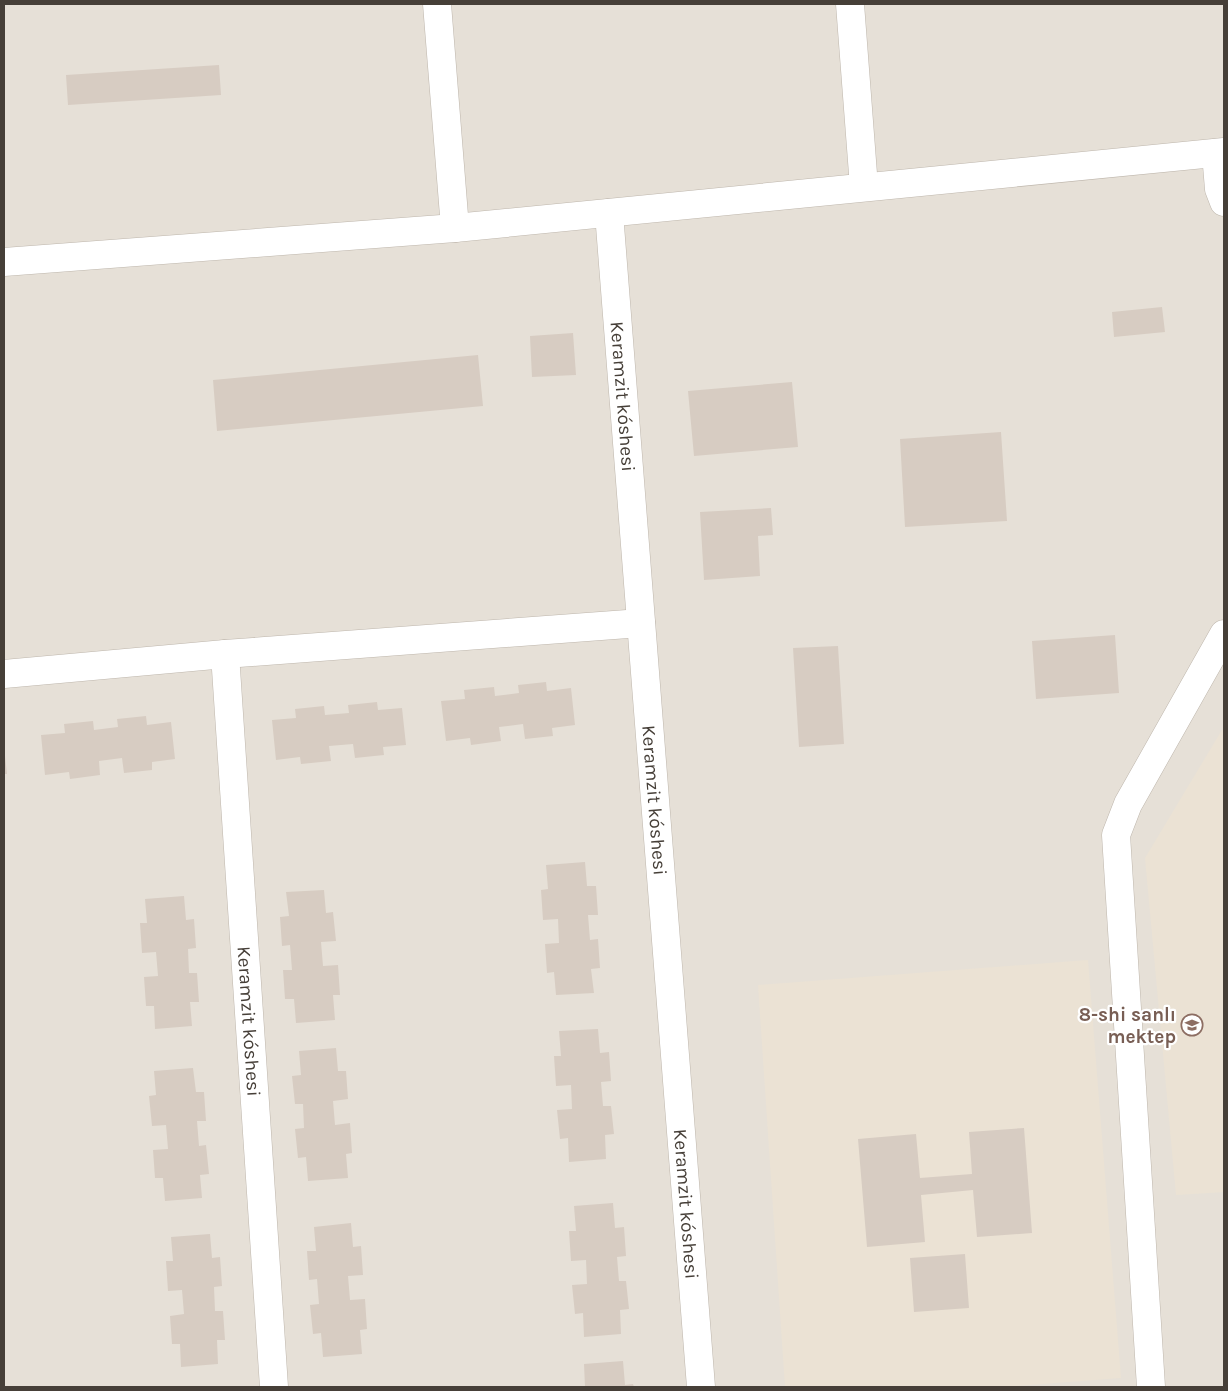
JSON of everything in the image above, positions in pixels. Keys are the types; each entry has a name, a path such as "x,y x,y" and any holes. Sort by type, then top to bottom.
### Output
{"street":[{"path":"436,4 455,228"},
{"path":"850,4 864,188"},
{"path":"4,262 455,228 1220,152 1219,189 1224,202"},
{"name":"Keramzit kóshesi","path":"609,213 701,1387"},
{"path":"4,674 225,654 641,623"},
{"path":"1151,1387 1116,835 1128,804 1224,634"},
{"name":"Keramzit kóshesi","path":"225,654 274,1387"}],"shaded area":[{"path":"4,4 1224,4 1224,1387 4,1387"},
{"name":"8-shi sanlı mektep","path":"1222,730 1224,730 1224,1192 1176,1195 1145,858"},
{"path":"1088,960 1121,1378 1004,1387 785,1387 758,985"}],"building":[{"path":"219,65 221,95 68,105 66,75"},
{"path":"1162,307 1165,332 1114,337 1112,312"},
{"path":"573,333 576,375 532,377 530,336"},
{"path":"478,355 483,406 217,431 213,380"},
{"path":"792,382 798,447 694,456 688,391"},
{"path":"1001,432 1007,521 905,527 900,439"},
{"path":"771,508 773,535 758,536 760,576 704,580 700,512"},
{"path":"1115,635 1119,693 1036,699 1032,641"},
{"path":"838,646 844,744 799,747 793,648"},
{"path":"546,682 547,691 571,688 575,725 552,728 553,736 525,739 523,724 499,727 501,741 471,745 470,738 446,741 441,701 465,699 464,690 494,687 495,696 519,693 518,685"},
{"path":"377,702 378,710 402,708 406,745 383,747 384,755 355,758 353,744 329,746 331,761 301,764 300,757 276,760 272,720 296,718 295,709 324,706 325,715 349,713 348,705"},
{"path":"146,716 147,725 171,722 175,759 152,762 152,770 124,773 122,758 99,761 100,775 70,779 69,772 45,775 41,735 65,733 64,724 93,721 94,730 118,727 117,719"},
{"path":"5,756 7,774 4,774"},
{"path":"585,862 587,886 596,886 598,915 588,915 590,940 598,939 600,968 591,969 594,993 556,995 554,972 547,973 545,944 559,943 558,919 543,920 541,890 548,889 546,865"},
{"path":"324,890 326,913 333,912 336,941 321,942 323,966 338,965 340,995 333,995 335,1020 296,1023 294,999 285,999 283,970 292,970 290,945 282,946 280,917 289,916 286,892"},
{"path":"184,896 186,920 194,919 196,948 188,949 189,973 197,973 199,1002 190,1002 192,1026 155,1029 154,1006 146,1006 144,977 158,976 156,952 142,953 140,923 147,923 145,899"},
{"path":"598,1029 600,1053 609,1052 611,1081 601,1082 603,1106 611,1106 614,1134 605,1135 606,1159 569,1162 568,1138 560,1139 557,1110 572,1109 571,1085 556,1086 554,1056 561,1056 559,1031"},
{"path":"336,1048 338,1071 346,1071 348,1099 333,1101 335,1125 350,1123 352,1153 346,1154 348,1178 308,1181 306,1157 298,1158 295,1129 304,1128 303,1104 295,1104 292,1076 301,1075 299,1051"},
{"path":"193,1068 196,1092 204,1092 206,1121 197,1121 199,1146 206,1145 209,1174 200,1175 202,1198 165,1201 163,1178 155,1178 153,1150 168,1149 166,1125 152,1126 149,1096 156,1095 154,1071"},
{"path":"1024,1128 1032,1233 977,1237 973,1190 921,1195 925,1242 867,1247 858,1139 916,1134 920,1178 972,1174 969,1132"},
{"path":"613,1203 615,1228 624,1227 626,1256 617,1257 619,1281 626,1281 629,1309 620,1310 621,1334 584,1337 583,1313 575,1314 572,1285 587,1284 586,1260 571,1261 569,1231 576,1231 574,1206"},
{"path":"351,1223 353,1247 361,1246 363,1275 348,1276 350,1300 365,1299 367,1329 360,1330 362,1354 323,1357 321,1333 313,1334 310,1305 319,1304 317,1279 309,1280 307,1251 316,1251 314,1227"},
{"path":"210,1234 212,1258 220,1257 222,1286 214,1287 215,1311 223,1311 225,1340 217,1340 218,1364 181,1367 180,1344 172,1344 170,1316 184,1314 182,1290 168,1291 166,1261 173,1261 171,1237"},
{"path":"965,1254 969,1308 914,1312 910,1258"},
{"path":"623,1361 625,1385 633,1384 634,1387 585,1387 584,1364"}],"place":[{"name":"8-shi sanlı mektep","path":"1192,1025"}]}
